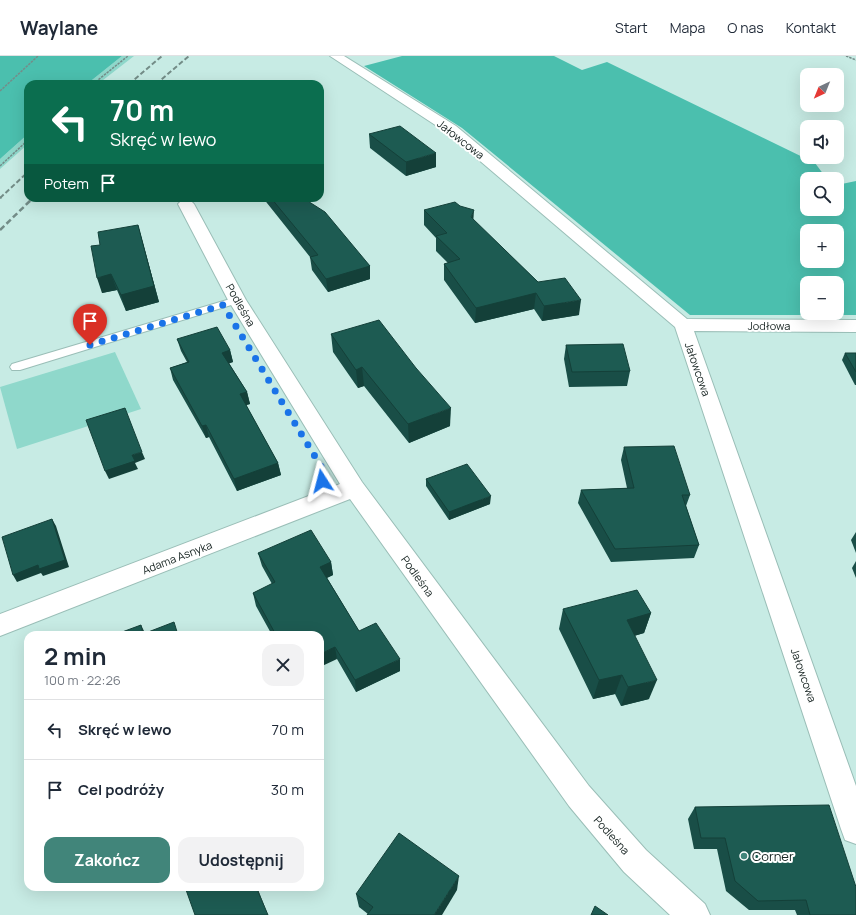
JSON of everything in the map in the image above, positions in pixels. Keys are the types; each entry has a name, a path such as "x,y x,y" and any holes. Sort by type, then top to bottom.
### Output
{"street":[{"name":"Jałowcowa","path":"336,56 451,129 683,325 856,829"},
{"name":"Podleśna","path":"186,204 237,300 354,488 579,796 635,861 694,915"},
{"name":"Jodłowa","path":"683,325 856,326"},
{"name":"Adama Asnyka","path":"0,625 354,488"}],"lane":[{"path":"16,367 237,300"}],"path":[{"path":"0,91 38,56"},
{"path":"846,56 856,60"},
{"path":"98,80 128,57"},
{"path":"0,166 24,144"}],"green space":[{"path":"0,56 122,56 92,80 24,80 24,138 0,159"},
{"path":"122,56 134,56 103,80 92,80"},
{"path":"402,56 554,56 582,70 607,62 800,156 800,164 816,164 822,172 800,172 800,216 844,216 844,184 856,181 856,315 844,315 844,276 800,276 800,315 690,315 462,128 364,66"},
{"path":"24,138 24,148 0,169 0,159"},
{"path":"115,352 141,409 17,449 0,387"}],"building":[{"path":"400,126 436,153 406,162 369,134"},
{"path":"274,202 309,202 325,212 370,266 326,279 310,257 318,255"},
{"path":"455,202 460,206 474,210 471,217 538,282 565,278 581,300 544,306 536,293 476,308 444,264 460,259 436,236 447,233 424,210"},
{"path":"138,225 154,286 121,295 111,274 97,278 91,246 100,245 98,232"},
{"path":"379,320 416,368 451,408 408,424 362,367 356,370 331,334"},
{"path":"217,327 230,350 222,353 247,392 240,394 278,463 234,479 206,425 202,426 170,368 189,362 177,339"},
{"path":"623,344 630,371 572,372 566,345"},
{"path":"845,353 856,353 856,372"},
{"path":"125,408 142,452 132,455 135,461 105,471 86,420"},
{"path":"674,446 690,495 682,495 699,545 615,549 581,490 634,488 624,447"},
{"path":"467,464 491,496 449,512 426,479"},
{"path":"52,519 65,560 39,569 38,565 13,575 2,537"},
{"path":"311,530 331,562 320,567 359,631 376,623 400,659 355,680 335,647 324,652 324,631 274,631 253,593 275,582 258,553"},
{"path":"637,590 651,613 627,620 657,680 628,687 622,675 599,680 563,609"},
{"path":"174,622 177,631 151,631"},
{"path":"141,625 142,631 125,631"},
{"path":"829,805 856,887 856,915 810,915 806,900 758,901 735,881 725,838 701,838 695,807"},
{"path":"399,833 459,876 434,915 367,915 373,907 356,894"},
{"path":"186,891 258,891 268,915 195,915"},
{"path":"595,906 608,915 591,915"}],"railway":[{"path":"134,80 162,56"},
{"path":"161,80 189,56"},
{"path":"1,197 0,198 24,176"},
{"path":"0,230 29,202"}],"place":[{"name":"Corner","path":"744,856"}],"route":[{"path":"90,345 223,305 322,468 324,474 322,481"}]}
